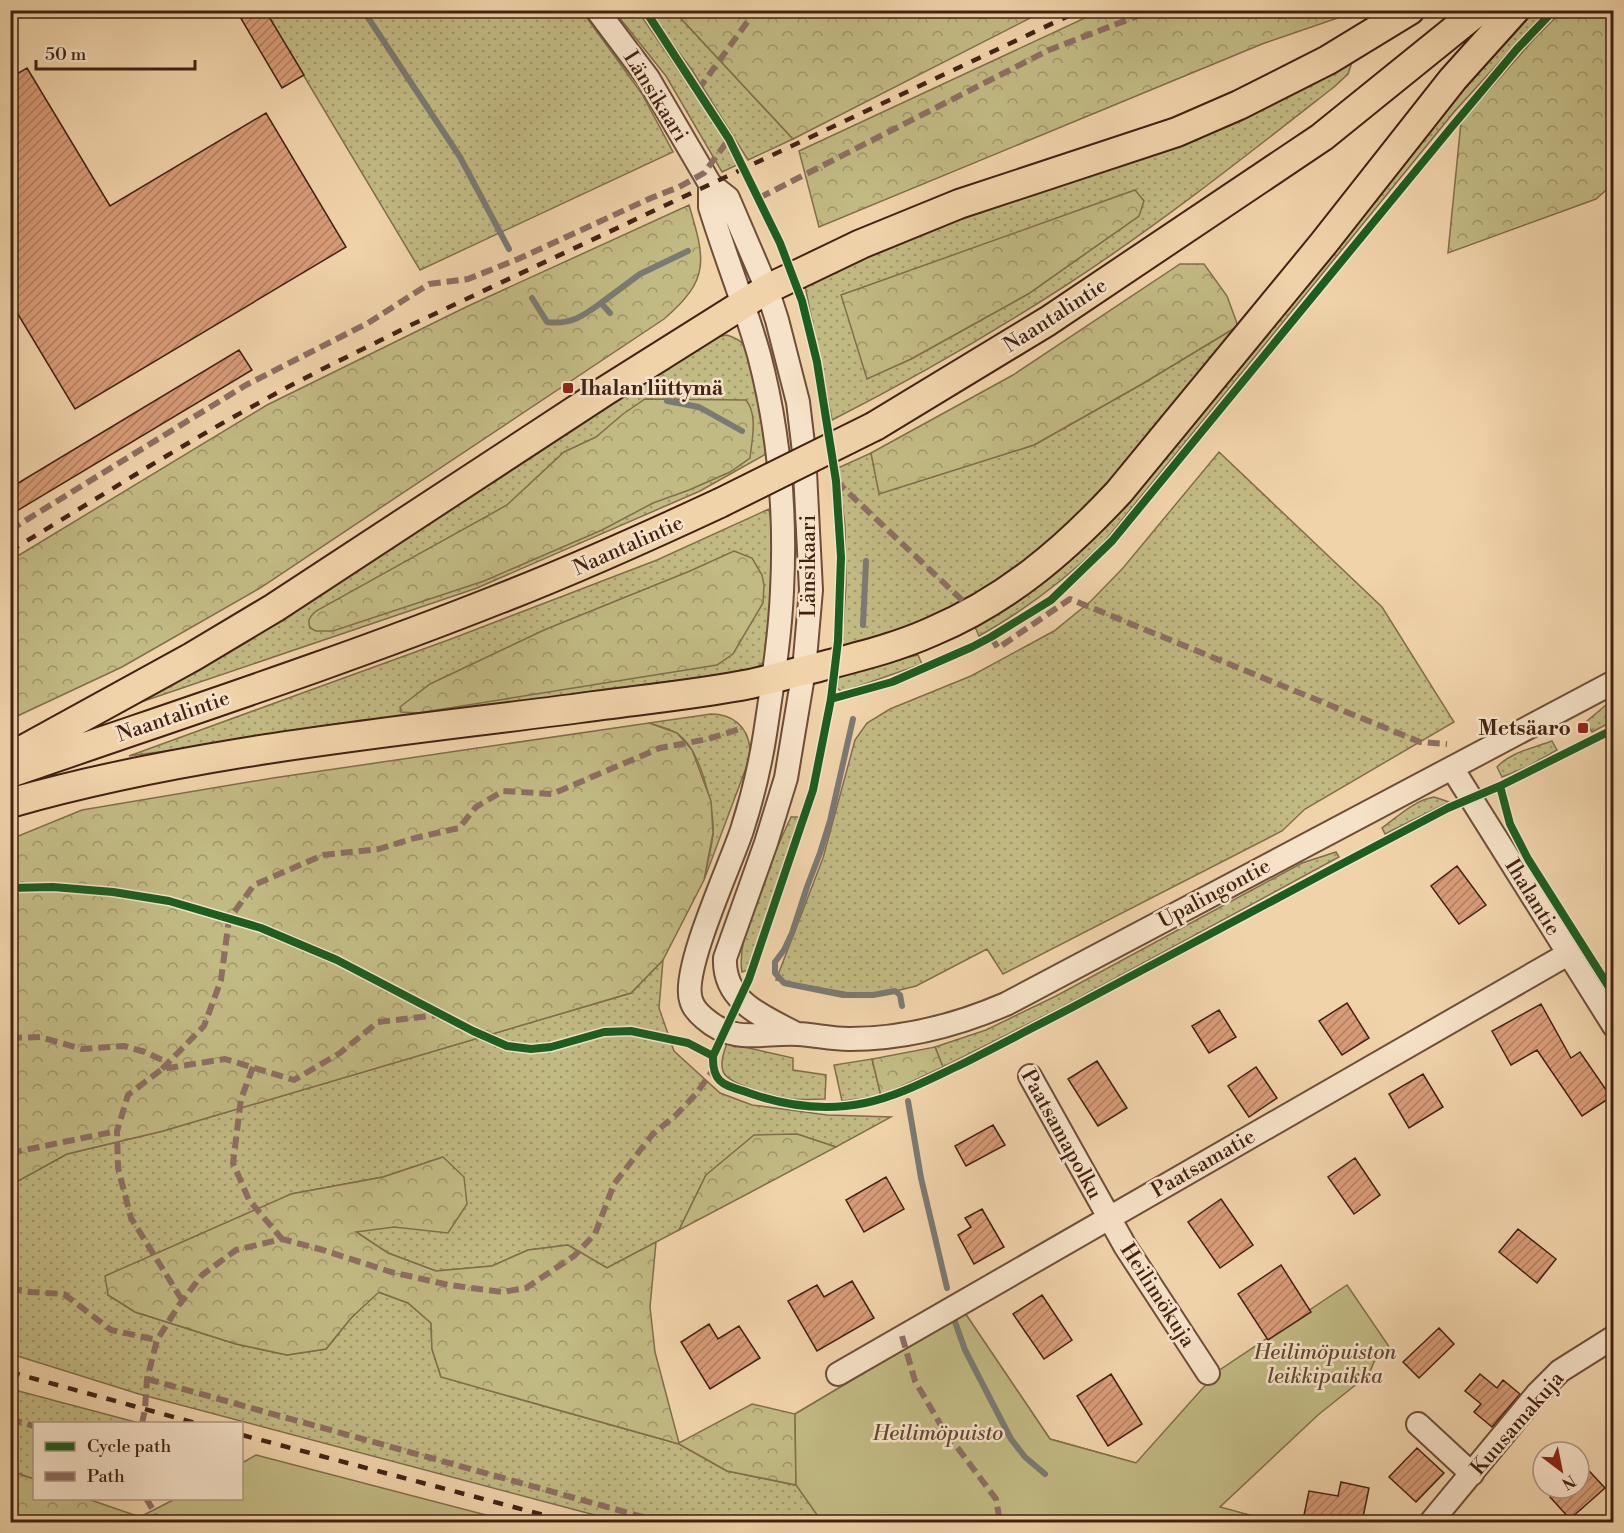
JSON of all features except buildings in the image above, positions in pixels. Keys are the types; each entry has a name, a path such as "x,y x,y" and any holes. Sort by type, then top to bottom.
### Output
{"main road":[{"path":"10,757 192,657 274,608 605,391 767,289 861,244 949,208 1178,132 1239,105 1328,60 1410,10"},
{"name":"Naantalintie","path":"1198,220 1308,124 1427,30 1448,10"},
{"name":"Naantalintie","path":"10,773 498,600 604,557 720,503 875,426 1048,321 1322,137 1479,10"},
{"path":"10,803 63,788 190,762 749,684 871,655 934,631 1007,591 1047,562 1082,531 1119,492 1316,253 1453,80 1515,10"}],"street":[{"name":"Länsikaari","path":"597,10 648,78 710,184 728,198 767,289 798,402 804,452 811,590 804,670 786,778 766,843 725,958"},
{"name":"Länsikaari","path":"693,963 749,806 765,736 782,592 783,530 778,459 769,401 759,355 710,207 710,184"},
{"name":"Upalingontie","path":"693,963 689,989 690,1000 695,1010 724,1032 751,1037 796,1034 848,1039 902,1036 935,1030 973,1018 1016,998 1614,682"},
{"name":"Ihalantie","path":"1452,768 1614,1026"},
{"name":"Paatsamatie","path":"838,1374 1568,954"},
{"name":"Upalingontie","path":"725,958 726,979 739,999 758,1014 796,1034"},
{"name":"Paatsamapolku","path":"1030,1077 1109,1217"},
{"name":"Heilimökuja","path":"1109,1217 1208,1373"},
{"name":"Kuusamakuja","path":"1431,1522 1545,1386 1560,1371 1614,1337"},
{"path":"1418,1424 1472,1474"}],"green space":[{"path":"1102,10 1358,11 1262,44 819,227 799,151"},
{"path":"1563,10 1613,11 1613,184 1596,199 1448,253 1461,122 1535,38"},
{"path":"265,11 582,11 642,94 673,152 420,270"},
{"path":"614,11 638,11 709,115 739,164 722,172 666,76"},
{"path":"648,11 674,11 793,139 748,160 692,70"},
{"path":"674,11 1044,11 793,139"},
{"path":"1535,11 1546,11 1454,112 1104,542 1045,593 979,636 975,627 1026,595 1445,110"},
{"path":"1352,62 1348,74 1334,87 1203,188 1102,261 981,338 832,420 804,281","holes":["1139,216 1028,294 911,359 867,378"]},
{"path":"1135,190 1144,201 1139,216 1028,294 911,359 867,379 841,295"},
{"path":"689,205 701,254 700,267 697,280 690,292 664,319 260,588 122,667 11,719 11,560 267,405 466,307"},
{"path":"1180,264 1204,264 1227,296 1238,326 1034,445 879,494 871,453 1013,375"},
{"path":"1238,326 1119,474 1040,552 993,585 951,610 901,633 845,649 842,644 846,586 845,526 838,468 871,453 880,493 1034,445"},
{"path":"727,335 738,339 743,344 753,366 766,454 700,491 477,588 141,702 227,651 323,587 717,337"},
{"path":"645,399 746,400 753,420 750,458 730,472 653,503 602,530 484,581 333,631 316,631 310,628 310,618 316,611 507,505 564,452 596,437"},
{"path":"1219,452 1382,607 1454,722 1305,809 1282,831 1003,974 987,949 916,986 871,997 776,980 823,858 855,740 867,723 890,709 971,676 1054,631 1091,601 1123,568"},
{"path":"769,509 774,566 766,660 751,672 605,689 469,710 129,756 451,639 657,560"},
{"path":"734,551 752,558 762,575 763,603 733,654 717,665 418,713 401,712 400,707 430,684 544,630"},
{"path":"918,655 922,664 842,692 837,688 839,676 847,671"},
{"path":"1613,699 1613,721 1592,732 1586,722"},
{"path":"711,714 726,716 738,723 749,741 750,754 704,880 713,835 713,823 699,764 685,740 673,731 649,723"},
{"path":"649,723 677,733 692,750 711,801 713,833 704,880 663,960 631,993 163,1131 67,1154 11,1185 11,839 82,810 273,778"},
{"path":"1552,741 1557,750 1527,767 1502,777 1497,767 1503,762 1523,751"},
{"path":"1434,797 1449,802 1385,834 1382,828 1400,814 1413,805"},
{"path":"791,817 799,817 748,970 742,972 741,956 750,916"},
{"path":"1336,852 1339,857 1062,1007 943,1067 935,1047 986,1030 1056,996 1302,863"},
{"path":"663,960 659,1008 674,1051 720,1093 752,1105 827,1115 891,1117 836,1147 797,1134 706,1175 679,1230 607,1268 568,1245 528,1250 492,1266 436,1271 388,1253 355,1231 443,1157 383,1177 291,1194 108,1295 135,1312 236,1344 287,1355 326,1349 351,1318 378,1292 408,1303 431,1323 432,1349 441,1377 679,1444 727,1471 795,1485 795,1414 965,1313 1050,1439 1136,1463 1219,1507 1275,1522 621,1522 139,1394 11,1354 10,1185 67,1154 163,1131 631,993"},
{"path":"727,1043 793,1058 793,1070 826,1075 825,1099 785,1098 753,1090 733,1081 726,1076 722,1068"},
{"path":"935,1047 943,1067 881,1096 872,1059"},
{"path":"872,1059 881,1096 842,1101 834,1065"},
{"path":"797,1134 836,1147 679,1230 706,1175 754,1135"},
{"path":"443,1157 464,1177 467,1204 448,1233 394,1227 356,1232 388,1253 436,1271 492,1266 528,1250 568,1245 607,1268 656,1242 650,1307 655,1352 679,1443 752,1404 795,1414 796,1485 727,1471 679,1444 441,1377 432,1349 431,1323 408,1303 379,1292 351,1318 326,1349 287,1355 236,1344 135,1312 108,1295 105,1276 291,1194 383,1177"},
{"name":"Heilimöpuisto","path":"1347,1285 1390,1348 1374,1362 1369,1374 1318,1415 1220,1507 1275,1522 822,1522 796,1485 795,1414 965,1313 1050,1439 1136,1463 1218,1371"},
{"path":"10,1389 135,1422 33,1422 33,1479 11,1471"},
{"path":"256,1455 513,1522 130,1522 173,1500 243,1500 243,1462"},
{"path":"10,1471 33,1479 33,1500 91,1500 140,1517 227,1522 11,1522"}],"waterway":[{"path":"363,10 460,157 509,249"},
{"path":"601,303 640,274 688,251"},
{"path":"532,298 547,322 570,321 601,303 610,313"},
{"path":"667,401 699,407 742,431"},
{"path":"863,625 866,561"},
{"path":"853,719 830,821 792,933 775,962 775,973 784,983 843,995 873,995 895,991 900,995 902,1006"},
{"path":"908,1101 921,1178 947,1288"},
{"path":"954,1319 965,1350 1011,1439 1025,1457 1045,1474"}],"railway":[{"path":"10,551 201,435 321,370 413,324 1081,10"},
{"path":"10,1372 192,1422"},
{"path":"243,1435 570,1522"}],"marked path":[{"path":"698,90 756,10"},
{"path":"759,198 1049,50 1153,10"},
{"path":"10,530 246,385 368,323 429,284 468,279 679,187 704,173 729,139"},
{"path":"836,481 964,602"},
{"path":"991,637 998,648 1070,599 1420,742 1447,744"},
{"path":"162,1069 204,1026 221,980 229,919 254,885 323,855 379,849 459,828 476,807 503,791 552,794 660,748 708,739 740,729"},
{"path":"182,1300 131,1218 118,1168 117,1131 128,1095 162,1069 225,1059 294,1080 340,1053 378,1022 438,1015"},
{"path":"10,1038 40,1037 82,1049 124,1046 145,1052 169,1063"},
{"path":"253,1067 241,1099 233,1163 249,1200 282,1239"},
{"path":"142,1422 147,1379 157,1340 179,1305 202,1275 236,1250 282,1239 391,1272 449,1285 502,1292 526,1288 574,1256 595,1234 614,1184 652,1135 696,1094 713,1070"},
{"path":"10,1153 117,1131"},
{"path":"10,1288 64,1294 111,1330 157,1340"},
{"path":"902,1336 915,1381 942,1427 996,1499 1000,1522"},
{"path":"147,1379 661,1522"},
{"path":"10,1419 33,1426"},
{"path":"147,1500 157,1522"}],"cycle path":[{"path":"645,10 729,139 780,243 802,301 817,362 836,481 841,557 838,641 831,699 813,790 749,979 713,1056 715,1073 722,1082 777,1101 821,1107 865,1103 901,1092 958,1066 1071,1008 1448,808 1500,786 1614,729"},
{"path":"831,699 892,682 972,647 1051,600 1112,541 1450,129 1517,49 1554,10"},
{"path":"1500,786 1510,824 1528,859 1614,995"},
{"path":"10,888 53,887 113,892 169,901 261,928 337,960 473,1031 507,1046 531,1049 551,1047 604,1032 631,1031 688,1043 713,1056"}],"place":[{"name":"Ihalan liittymä","path":"568,388"},
{"name":"Metsäaro","path":"1583,728"}],"park label":[{"name":"Heilimöpuiston leikkipaikka","path":"1325,1364"}]}
